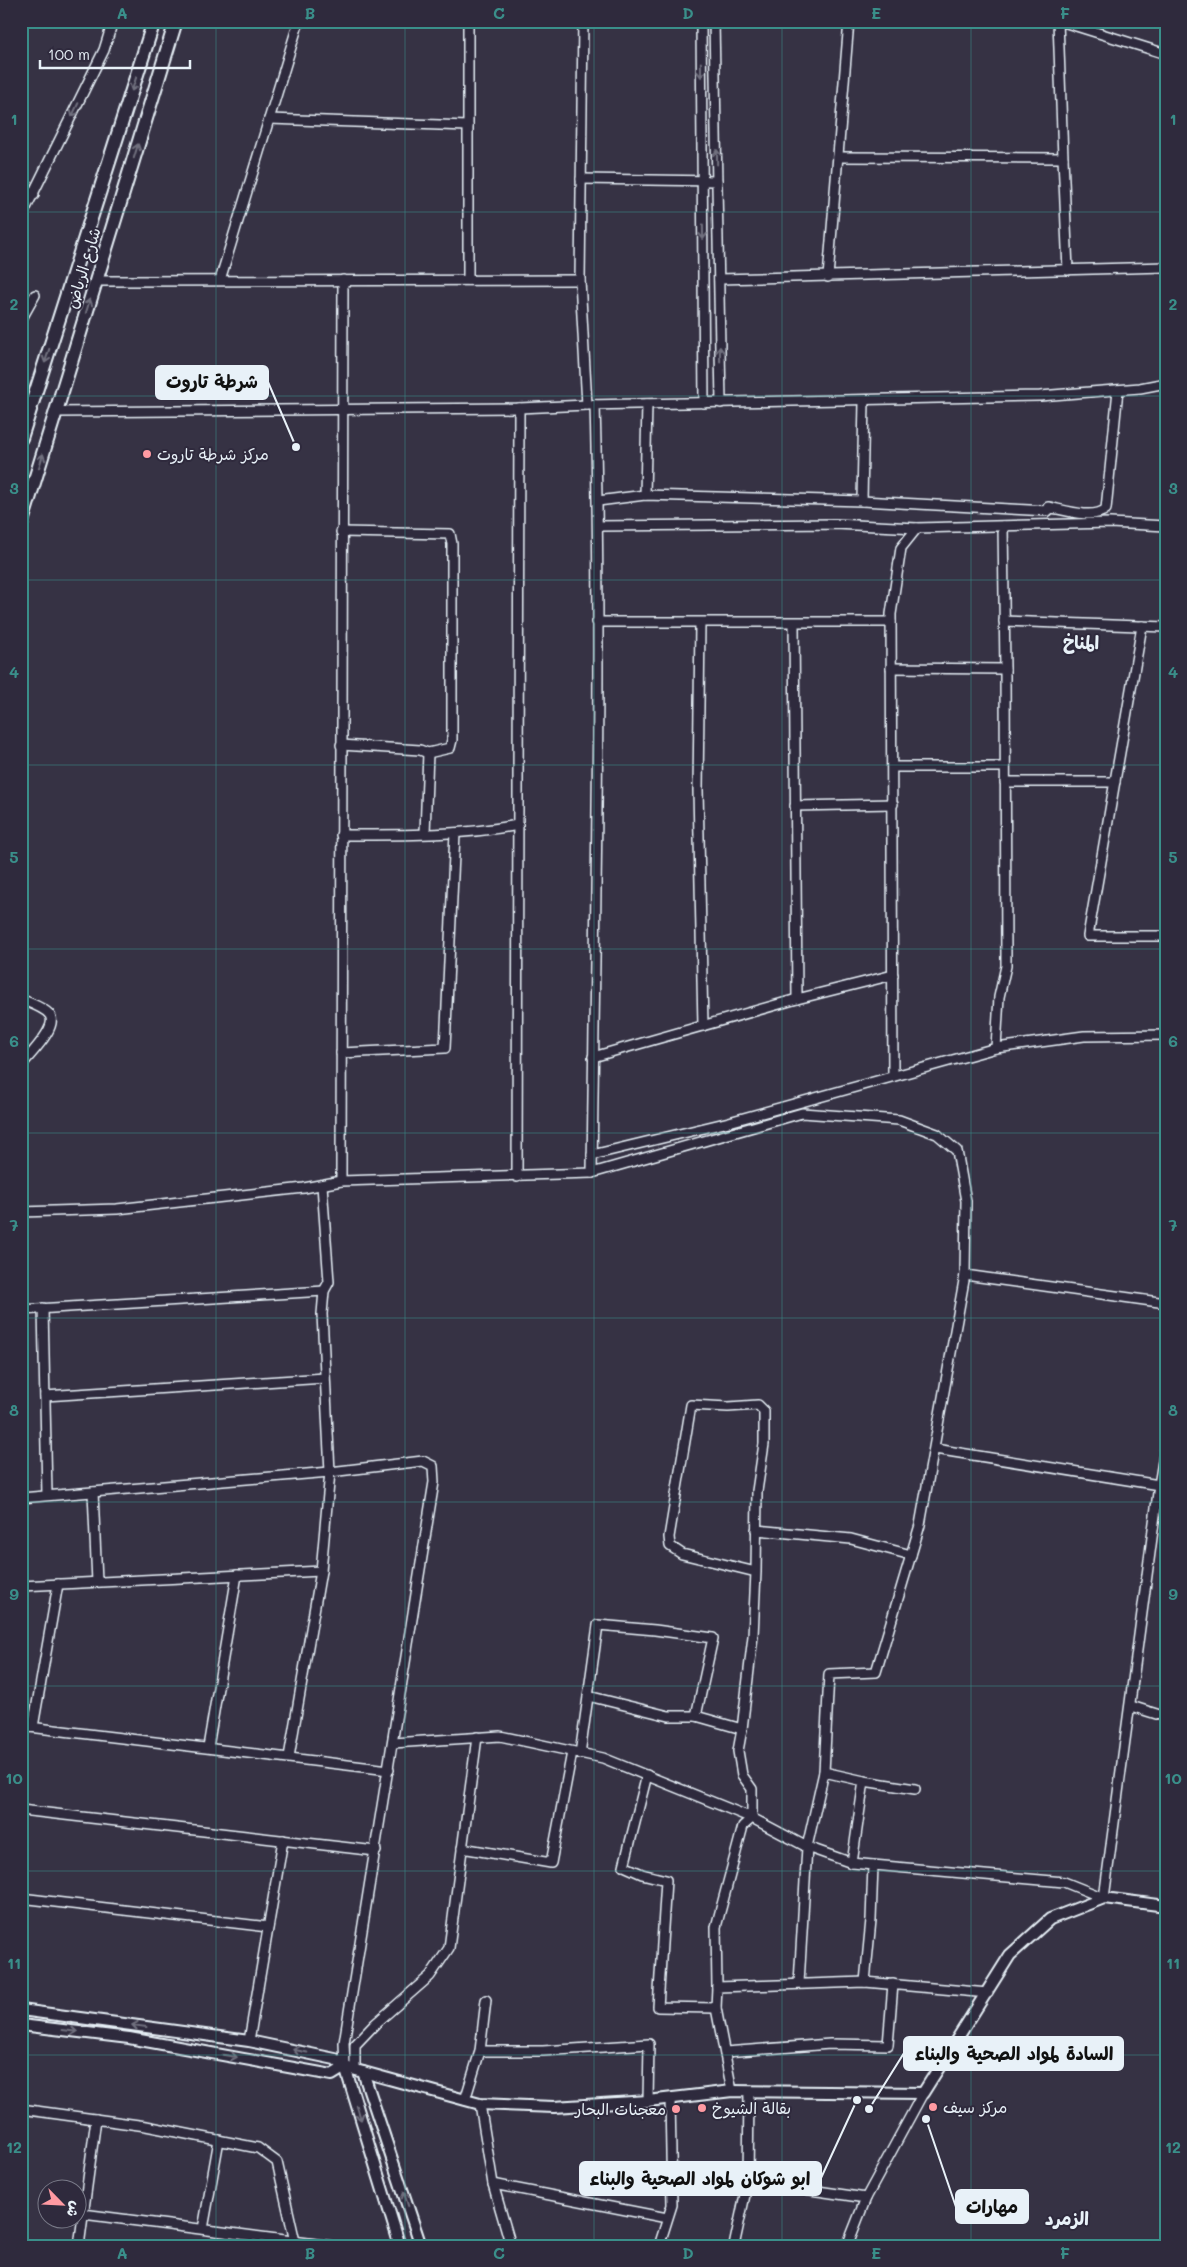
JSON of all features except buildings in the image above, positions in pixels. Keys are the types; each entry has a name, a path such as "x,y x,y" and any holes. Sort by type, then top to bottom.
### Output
{"main road":[{"name":"شارع الرياض","path":"21,438 154,21"},
{"name":"شارع الرياض","path":"21,525 176,21"}],"street":[{"path":"21,218 104,50 112,21"},
{"path":"220,280 299,21"},
{"path":"468,21 468,280"},
{"path":"584,21 580,280 598,501 592,1173"},
{"path":"701,21 704,403"},
{"path":"714,21 721,403"},
{"path":"828,277 849,21"},
{"path":"1068,270 1059,21 1166,54"},
{"path":"269,120 468,126"},
{"path":"838,157 1064,158"},
{"path":"581,179 717,181"},
{"path":"21,188 34,195"},
{"path":"719,279 1166,267"},
{"path":"341,1181 342,408 344,280"},
{"path":"96,281 580,280"},
{"path":"21,320 35,295"},
{"path":"56,412 342,408 519,408 591,405 864,401 1040,396 1118,390 1166,383"},
{"path":"598,501 645,495 862,501 1048,511 1048,507 1088,514 1101,513 1106,509 1118,390"},
{"path":"862,501 864,401"},
{"path":"645,495 647,404"},
{"path":"517,1177 519,408"},
{"path":"598,526 835,524 917,528 1110,524 1166,526"},
{"path":"996,1048 999,997 1006,966 1003,526"},
{"path":"893,1076 891,622 901,548 917,528"},
{"path":"341,745 420,750 428,753 450,748 452,740 452,544 450,534 342,532"},
{"path":"1004,621 1166,627"},
{"path":"598,622 891,622"},
{"path":"700,623 698,790 703,1026"},
{"path":"794,623 797,999"},
{"path":"1142,626 1088,936 1166,936"},
{"path":"891,668 1005,669"},
{"path":"425,833 428,753"},
{"path":"893,767 1005,767"},
{"path":"1005,782 1115,782"},
{"path":"795,806 893,804"},
{"path":"341,835 455,833 488,831 518,825"},
{"path":"341,1053 445,1048 455,833"},
{"path":"593,1057 797,999 893,975"},
{"path":"21,999 48,1012 52,1018 52,1024 46,1036 21,1066"},
{"path":"592,1155 729,1122 996,1048 1084,1036 1166,1035"},
{"path":"21,1212 117,1209 322,1185 341,1181 517,1177 592,1173 802,1114 899,1120 937,1134 958,1151 966,1201 965,1275 935,1449 920,1525 876,1672 830,1674 824,1772 807,1847 799,1983"},
{"path":"290,1757 321,1571 330,1472 322,1314 324,1291 329,1282 322,1185"},
{"path":"965,1275 1166,1303"},
{"path":"21,1310 324,1291"},
{"path":"44,1308 47,1495"},
{"path":"45,1396 325,1378"},
{"path":"732,2091 716,2008 716,1927 743,1826 752,1818 752,1789 742,1775 738,1751 753,1636 756,1572 757,1491 764,1444 764,1411 758,1405 750,1404 728,1408 691,1405 669,1537 670,1546 682,1554 756,1572"},
{"path":"1104,1898 1131,1706 1158,1484 1166,1443"},
{"path":"935,1449 1158,1484"},
{"path":"21,1498 330,1472 423,1461 433,1466 434,1482 344,2044 421,2246"},
{"path":"93,1492 97,1582"},
{"path":"756,1530 851,1539 911,1555"},
{"path":"21,1586 321,1571"},
{"path":"208,1747 237,1575"},
{"path":"33,1727 58,1584"},
{"path":"462,1848 551,1862 588,1696 598,1625 713,1638 696,1716"},
{"path":"588,1696 669,1716 696,1716 742,1729"},
{"path":"1131,1706 1166,1717"},
{"path":"21,1726 389,1770"},
{"path":"393,1743 500,1736 603,1758 752,1818 807,1847 852,1863 1064,1882 1104,1898 1166,1906"},
{"path":"400,2246 354,2069 355,2045 375,2024 430,1976 449,1948 477,1737"},
{"path":"824,1772 864,1781 915,1789"},
{"path":"647,1775 624,1866 642,1874 666,1880 658,2007 716,2008"},
{"path":"852,1863 864,1781"},
{"path":"21,1810 376,1851"},
{"path":"249,2041 283,1840"},
{"path":"865,1982 871,1920 873,1865"},
{"path":"21,1898 268,1927"},
{"path":"847,2246 866,2198 923,2093 988,1993 1010,1955 1050,1919 1104,1898"},
{"path":"717,1987 865,1982 988,1993"},
{"path":"725,2052 830,2044 888,2045 893,1984"},
{"path":"465,2100 480,2051 486,2000"},
{"path":"21,2010 249,2041 335,2059 354,2069 480,2104 554,2106 648,2101 732,2091 923,2093"},
{"path":"21,2025 129,2038 332,2075 354,2069"},
{"path":"480,2051 543,2051 649,2044 648,2101"},
{"path":"734,2246 748,2181 749,2092"},
{"path":"659,2246 672,2204 670,2098"},
{"path":"480,2104 493,2184 511,2246"},
{"path":"21,2109 146,2126 258,2148 276,2162 296,2243"},
{"path":"88,2180 96,2119"},
{"path":"203,2229 218,2140"},
{"path":"748,2181 866,2198"},
{"path":"493,2184 668,2218"},
{"path":"88,2215 296,2243 332,2246"},
{"path":"79,2246 81,2230"}],"place":[{"name":"شرطة تاروت","path":"296,447"},
{"name":"مركز شرطة تاروت","path":"147,454"},
{"name":"ابو شوكان لمواد الصحية والبناء","path":"857,2100"},
{"name":"مركز سيف","path":"933,2107"},
{"name":"بقالة الشيوخ","path":"702,2108"},
{"name":"معجنات البحار","path":"676,2109"},
{"name":"السادة لمواد الصحية والبناء","path":"869,2109"},
{"name":"مهارات","path":"926,2119"}],"district":[{"name":"المناخ","path":"1081,643"},
{"name":"الزمرد","path":"1067,2219"}]}
